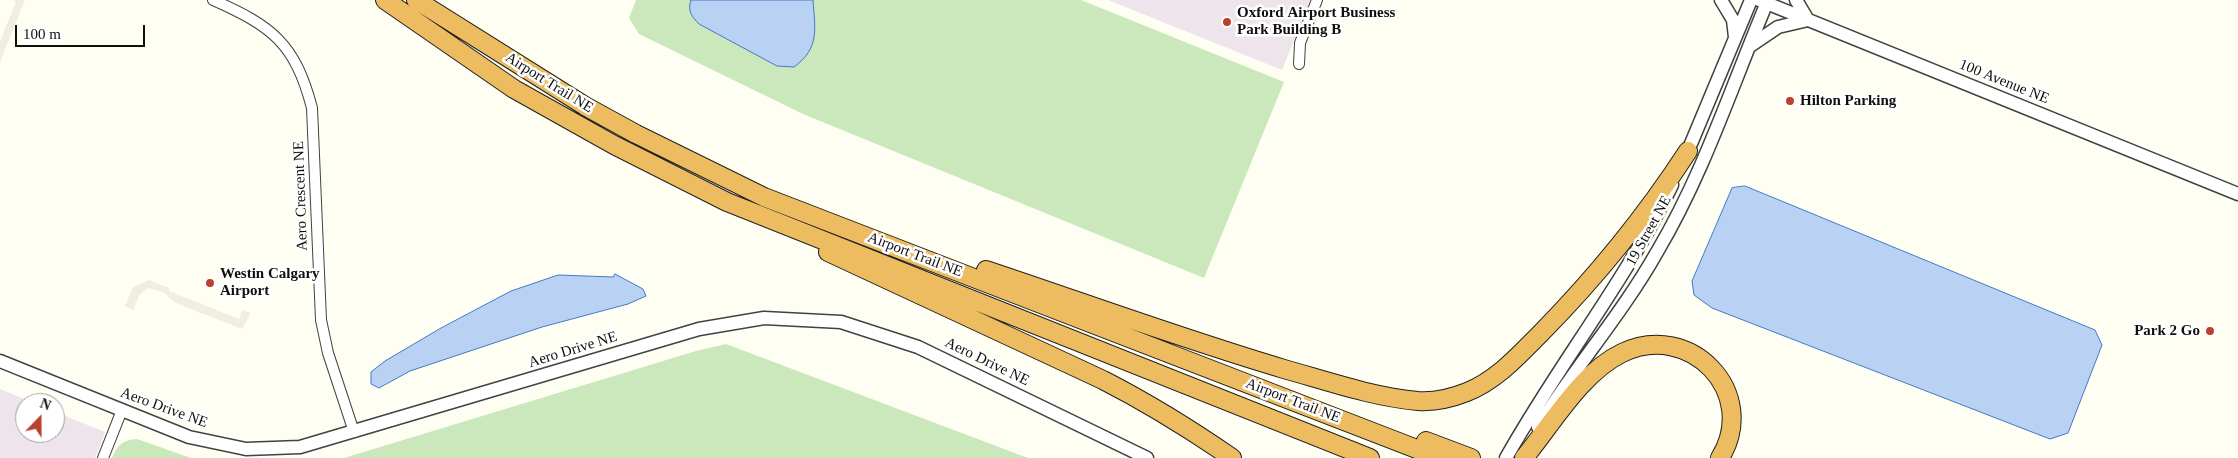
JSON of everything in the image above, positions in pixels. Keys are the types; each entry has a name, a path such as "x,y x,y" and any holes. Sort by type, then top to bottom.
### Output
{"highway":[{"path":"370,0 412,28 514,89"},
{"name":"Airport Trail NE","path":"385,0 514,89 623,149 727,202 1370,458"},
{"name":"Airport Trail NE","path":"416,0 585,106 636,134 764,197 1440,458"},
{"path":"432,0 585,106"},
{"path":"764,197 1250,359 1390,397 1420,401 1449,398 1473,389 1495,376 1520,354 1606,264 1654,203 1688,151"},
{"path":"727,202 863,270 1112,384 1145,401 1232,458"},
{"path":"1522,458 1532,434 1608,360 1637,346 1666,345 1692,353 1704,360 1714,370 1724,388 1730,404 1732,420 1726,448 1720,458"},
{"path":"1278,394 1364,418 1471,458"}],"street":[{"name":"Aero Crescent NE","path":"213,0 248,16 274,34 292,54 304,80 312,108 321,320 328,353 354,432"},
{"path":"1300,64 1300,43 1317,0"},
{"path":"1721,0 1733,20 1735,40"},
{"name":"19 Street NE","path":"1532,434 1640,246 1688,151 1751,0"},
{"path":"1749,47 1778,27 1808,20 1796,0"},
{"name":"19 Street NE","path":"1506,458 1532,434 1621,308 1661,245 1710,147 1749,47 1764,1"},
{"name":"100 Avenue NE","path":"1764,1 2238,194"},
{"name":"Aero Drive NE","path":"0,361 189,437 246,449 300,447 699,329 764,318 841,322 918,347 1147,458"},
{"path":"103,458 122,410"}],"shaded area":[{"path":"13,0 25,0 0,62 0,41 16,2"},
{"path":"1108,0 1310,0 1282,70"},
{"path":"149,280 169,288 169,291 239,319 242,310 251,313 242,329 176,303 163,292 148,288 140,294 133,310 125,306 133,287"},
{"path":"0,389 15,395 15,443 65,443 65,416 105,432 95,458 0,458"}],"green space":[{"path":"636,0 1081,0 1284,82 1204,278 803,114 639,34 629,18"},
{"path":"726,344 1028,458 344,458 696,351"},
{"path":"137,439 191,458 112,458 121,444"}],"water":[{"path":"691,0 813,0 815,29 812,45 808,53 794,67 777,66 699,24 691,14"},
{"path":"1745,186 2095,330 2102,345 2068,433 2050,439 1712,308 1694,295 1692,281 1732,188"},
{"path":"615,274 643,289 646,296 628,304 542,327 410,371 379,388 371,384 371,372 385,361 441,328 511,291 558,275 613,277"}],"place":[{"name":"Oxford Airport Business Park Building B","path":"1227,22"},
{"name":"Hilton Parking","path":"1790,101"},
{"name":"Westin Calgary Airport","path":"210,283"},
{"name":"Park 2 Go","path":"2210,331"}]}
